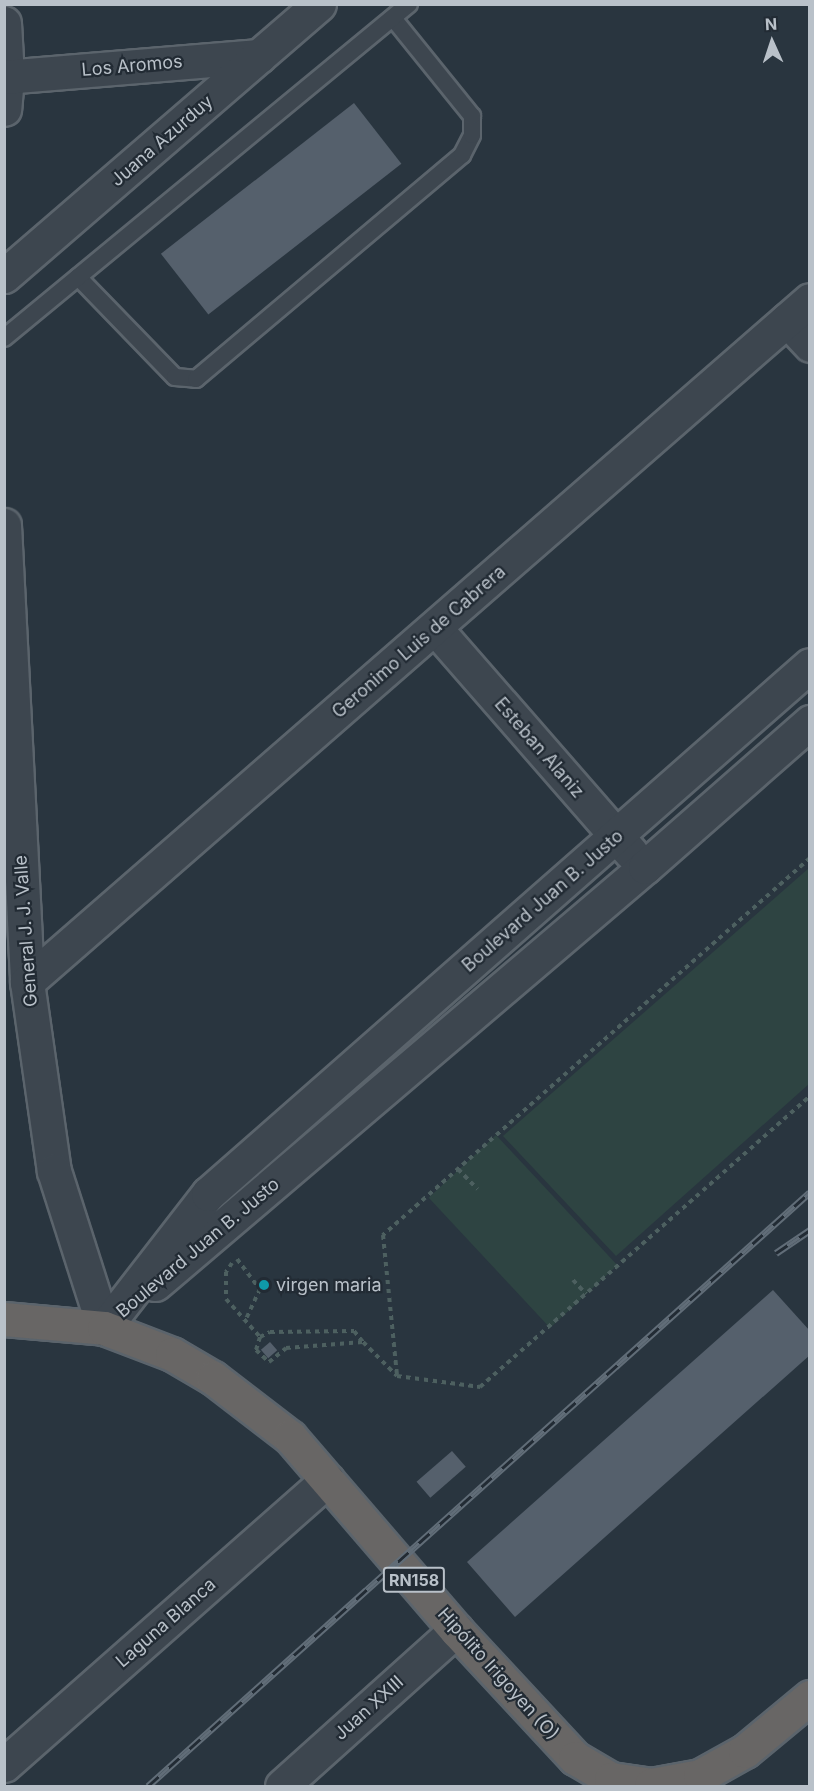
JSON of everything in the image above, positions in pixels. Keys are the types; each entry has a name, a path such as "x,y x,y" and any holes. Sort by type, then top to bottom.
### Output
{"highway":[{"name":"Hipólito Irigoyen (O)","path":"4,1319 104,1328 172,1354 213,1378 290,1437 456,1630 574,1758 611,1779 651,1786 700,1776 745,1751 810,1697"}],"street":[{"name":"Juana Azurduy","path":"4,276 319,4"},
{"path":"4,23 5,87"},
{"name":"Los Aromos","path":"5,87 259,56"},
{"path":"798,310 810,345"},
{"name":"Geronimo Luis de Cabrera","path":"27,982 798,310"},
{"name":"General J. J. Valle","path":"4,525 27,982 54,1171 104,1328"},
{"name":"Esteban Alaniz","path":"435,628 616,837 645,867"},
{"name":"Boulevard Juan B. Justo","path":"104,1328 208,1194 810,665"},
{"name":"Boulevard Juan B. Justo","path":"104,1328 645,867 810,722"},
{"name":"Laguna Blanca","path":"4,1765 327,1480"},
{"name":"Juan XXIII","path":"282,1786 456,1630"}],"lane":[{"path":"4,338 409,4"},
{"path":"78,277 175,377 196,379 462,155 472,135 471,116 393,18"}],"path":[{"path":"397,1376 383,1235 810,858"},
{"path":"363,1342 286,1348 269,1362 256,1350 260,1337 270,1332 354,1331 397,1376 480,1388 810,1096"},
{"path":"458,1169 477,1189"},
{"path":"244,1253 226,1272 226,1299 260,1337"},
{"path":"237,1259 260,1289 245,1322"},
{"path":"573,1281 586,1294"}],"green space":[{"path":"809,868 809,1084 616,1256 503,1136"},
{"path":"496,1135 617,1265 550,1328 429,1198"}],"building":[{"path":"354,103 401,164 208,315 161,254"},
{"path":"773,1290 810,1331 810,1355 515,1617 467,1562"},
{"path":"270,1342 277,1350 268,1358 261,1350"},
{"path":"452,1451 466,1467 430,1498 417,1482"}],"railway":[{"path":"148,1786 810,1192"},
{"path":"776,1253 810,1230"}],"place":[{"name":"virgen maria","path":"264,1285"}]}
